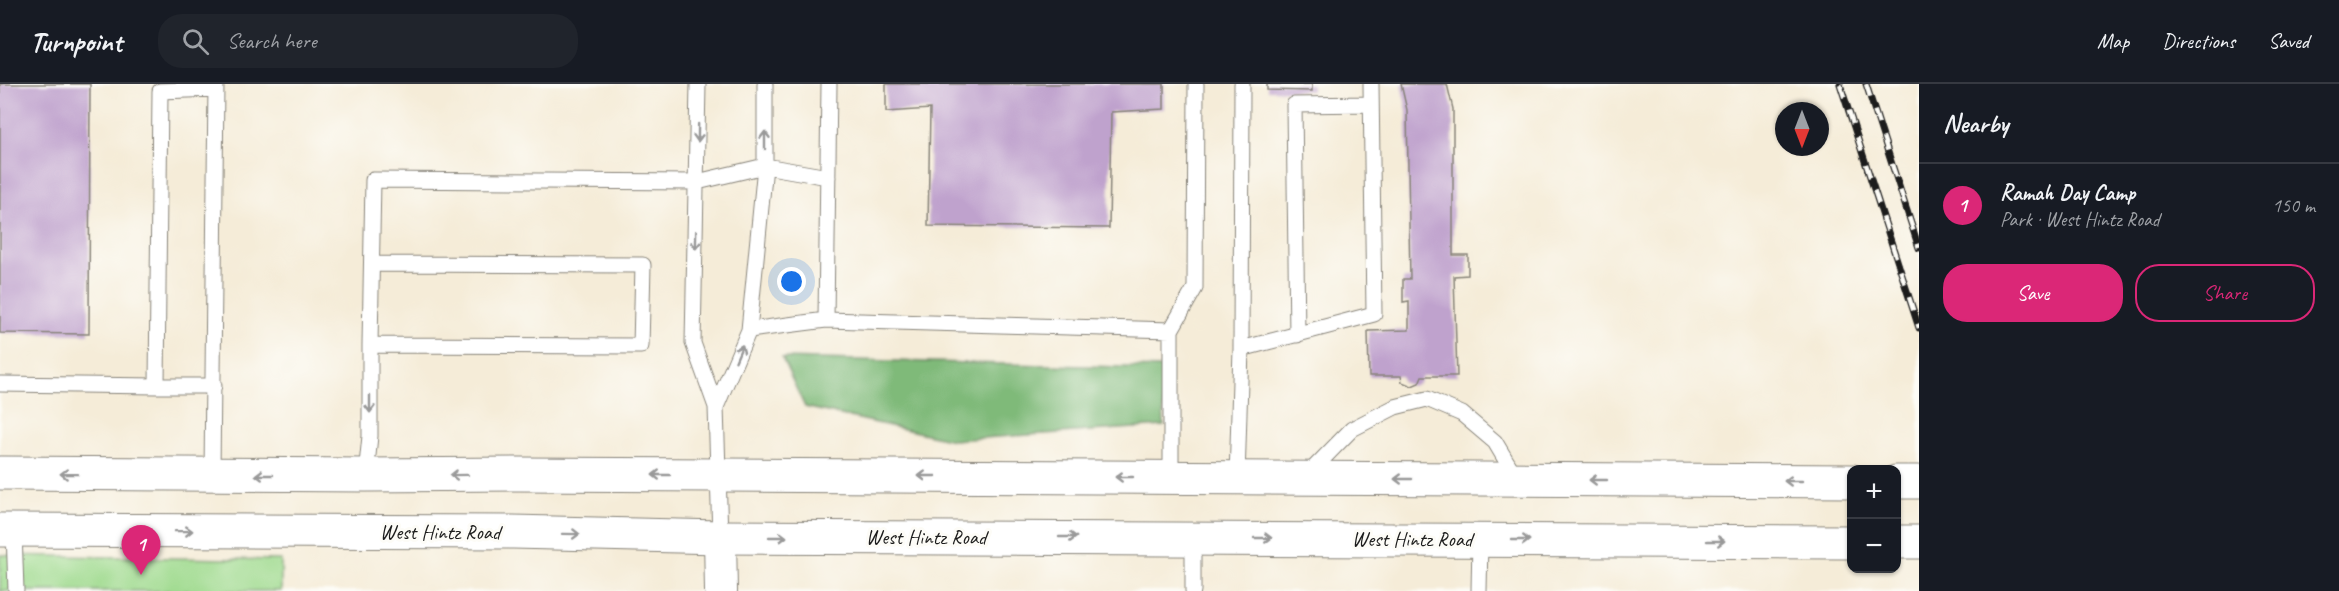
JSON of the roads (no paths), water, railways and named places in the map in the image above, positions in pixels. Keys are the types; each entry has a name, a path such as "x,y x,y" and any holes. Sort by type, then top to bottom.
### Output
{"main road":[{"path":"0,473 1847,482"},
{"path":"1901,482 1919,482"},
{"name":"West Hintz Road","path":"7,530 513,532 720,537 1847,542"},
{"path":"1901,542 1919,542"}],"street":[{"path":"720,537 721,591"}],"lane":[{"path":"698,84 693,343 716,407 720,537"},
{"path":"716,407 749,330 765,166 765,84"},
{"path":"826,320 829,84"},
{"path":"1172,477 1172,330 1195,288 1196,84"},
{"path":"1237,478 1241,349 1242,84"},
{"path":"1241,349 1374,314 1371,84"},
{"path":"157,386 160,91 216,86 212,474"},
{"path":"1297,335 1294,105 1371,104"},
{"path":"366,476 370,436 374,180 697,182 765,166 828,177"},
{"path":"370,345 641,346 643,265 372,264"},
{"path":"749,330 826,320 1172,330"},
{"path":"0,384 214,386"},
{"path":"1304,478 1352,429 1395,407 1426,399 1461,414 1494,442 1517,479"},
{"path":"7,530 16,591"},
{"path":"1193,538 1193,591"},
{"path":"1479,591 1480,540"}],"railway":[{"path":"1840,84 1919,328"},
{"path":"1866,84 1919,248"}],"place":[{"name":"Ramah Day Camp","path":"141,575"}]}
